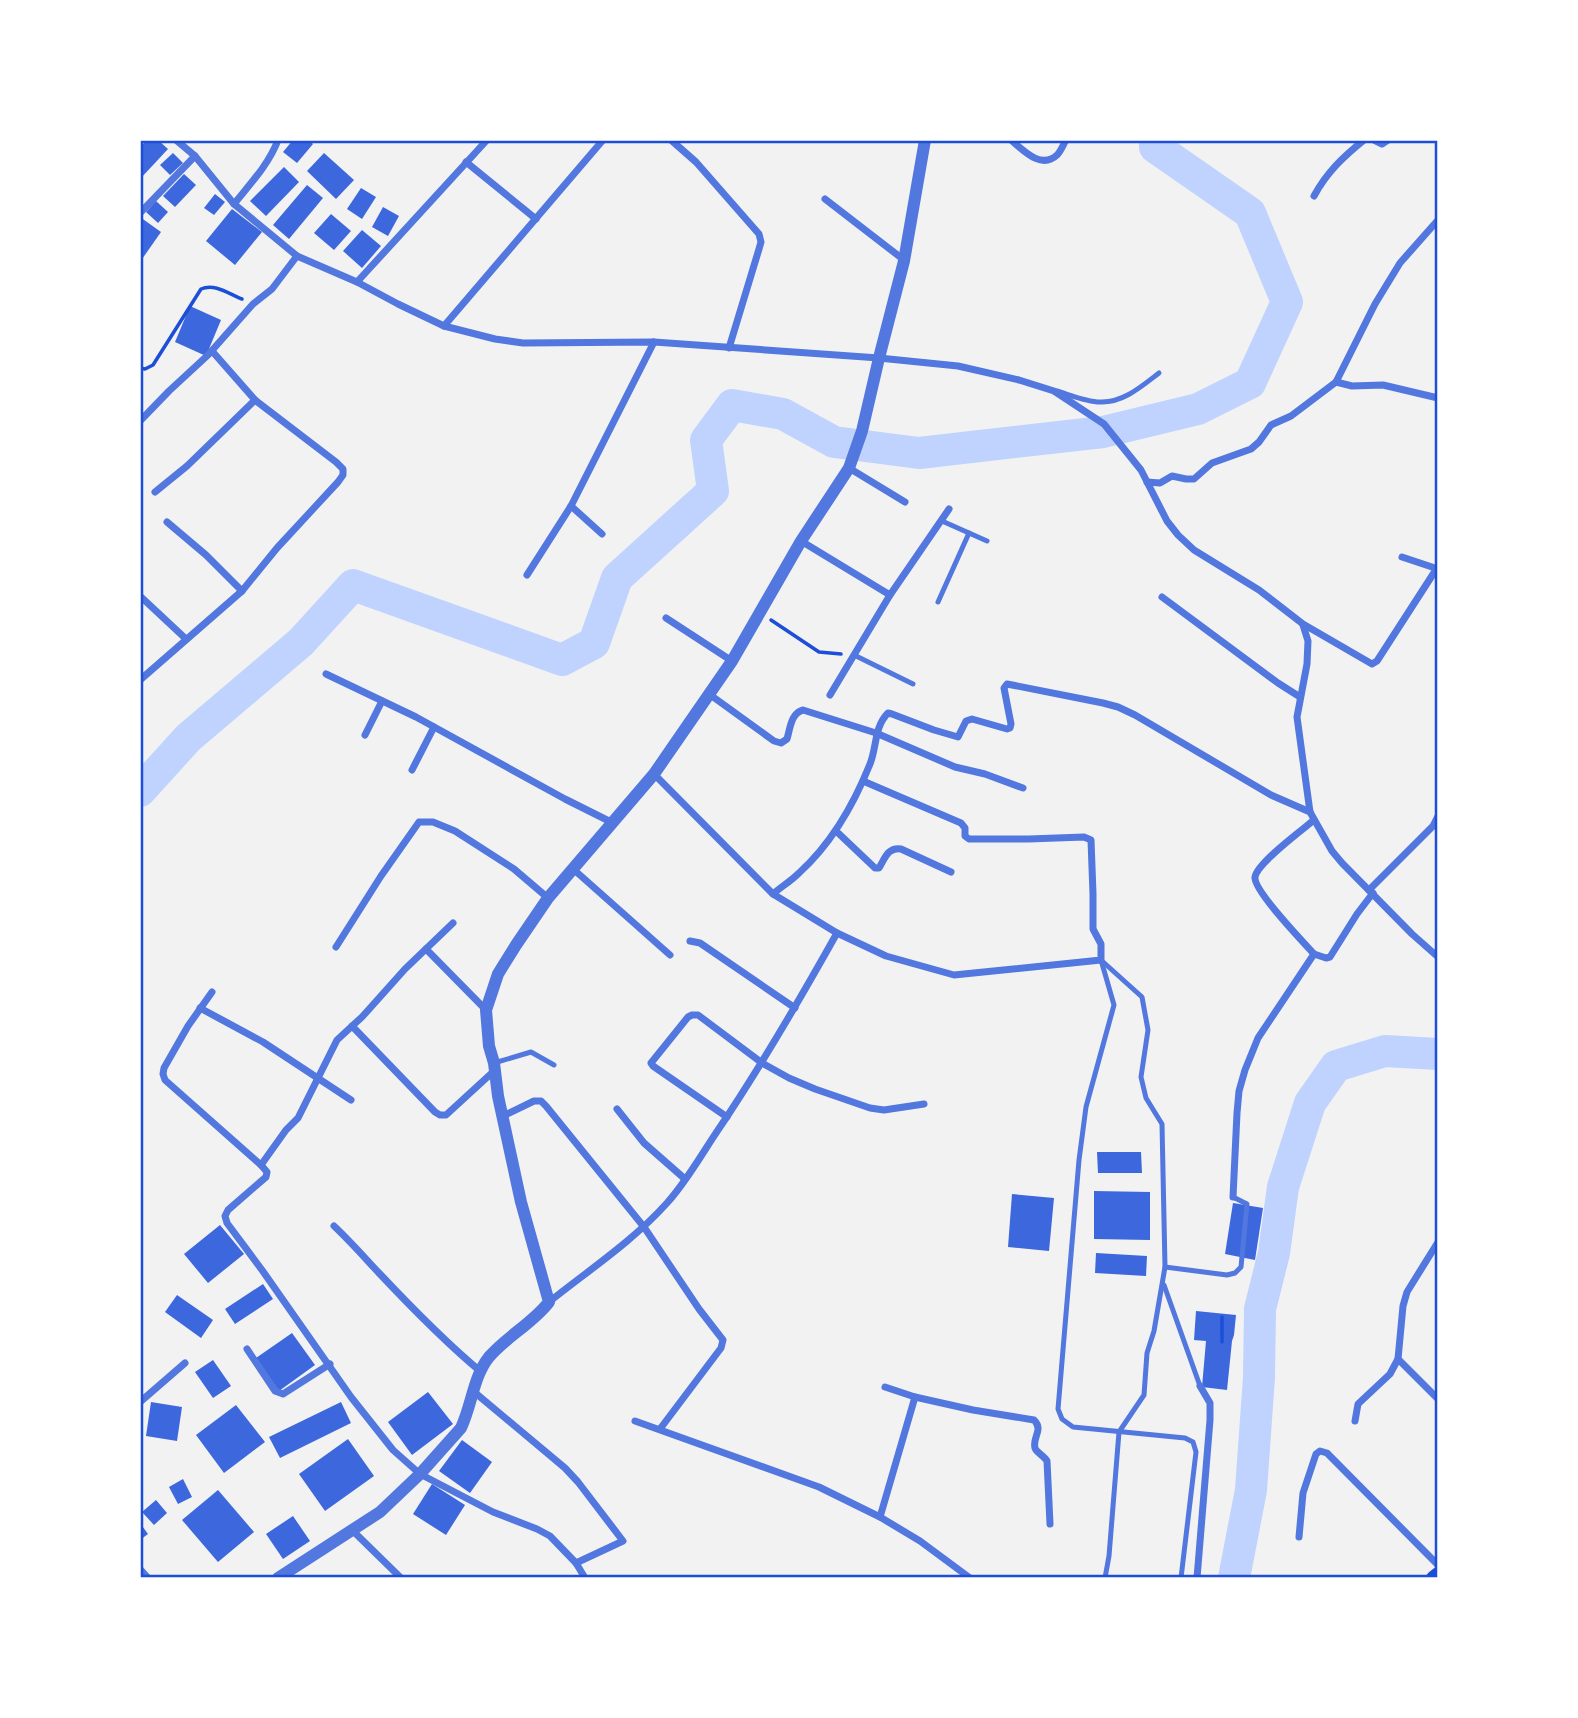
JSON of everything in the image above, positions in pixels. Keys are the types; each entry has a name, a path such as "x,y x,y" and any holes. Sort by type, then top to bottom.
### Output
{"main road":[{"path":"1433,1578 1438,1574"}],"street":[{"path":"176,140 195,156 234,204 297,256 357,282 444,326 523,343 654,342 958,366 1054,391 1104,424 1141,470 1167,521 1194,550 1266,595 1303,624 1368,663 1374,664 1438,568 1402,557"},
{"path":"234,204 266,164 278,140"},
{"path":"357,282 487,140"},
{"path":"444,326 603,140"},
{"path":"671,140 695,162 758,234 761,242 729,348"},
{"path":"549,1302 521,1202 489,1046 486,1010 499,974 548,898 654,774 732,661 801,541 852,463 863,431 904,261 925,140"},
{"path":"1011,140 1039,160 1048,160 1057,155 1066,140"},
{"path":"1314,196 1326,174 1364,140"},
{"path":"1374,140 1382,144 1388,140"},
{"path":"140,213 195,156"},
{"path":"466,162 536,219"},
{"path":"824,199 904,261"},
{"path":"1147,481 1160,483 1172,476 1194,479 1212,463 1255,446 1272,425 1291,416 1336,382 1375,304 1408,253 1438,220"},
{"path":"140,421 212,351 253,304 272,289 297,256"},
{"path":"527,575 571,506 654,342"},
{"path":"140,680 242,591 343,475 343,469 255,400 212,351"},
{"path":"1336,382 1353,386 1383,385 1438,398"},
{"path":"155,492 187,466 255,400"},
{"path":"852,463 905,502"},
{"path":"571,506 603,534"},
{"path":"830,695 890,594 949,509"},
{"path":"167,522 206,555 242,591"},
{"path":"801,541 890,594"},
{"path":"140,596 186,639"},
{"path":"1162,597 1300,697"},
{"path":"666,618 732,661"},
{"path":"1303,624 1308,641 1307,664 1297,717 1310,812 1332,851 1412,934 1438,957"},
{"path":"326,674 434,727 613,823"},
{"path":"773,894 800,873 836,831 872,760 876,733 885,715 892,713 958,737 967,721 972,719 1007,729 1012,724 1004,688 1007,684 1118,706 1271,794 1310,812"},
{"path":"709,694 774,741 781,743 787,739 794,715 803,710 876,733 955,767 1023,788"},
{"path":"365,735 382,701"},
{"path":"412,770 434,727"},
{"path":"654,774 773,894 836,933 886,956 954,975 1101,960 1101,944 1093,929 1091,840 1084,837 970,839 965,836 965,828 961,823 863,781"},
{"path":"1314,820 1271,856 1255,878 1290,929 1314,954 1326,958 1330,957 1371,892 1433,826 1438,816"},
{"path":"336,947 419,822 433,822 454,831 514,869 548,898"},
{"path":"836,831 875,868 879,868 889,850 894,848 951,872"},
{"path":"572,869 670,955"},
{"path":"261,1166 286,1130 298,1118 337,1040 453,923"},
{"path":"278,1578 380,1512 420,1474 461,1428 480,1371 488,1358 540,1314 549,1302 644,1227 668,1202 762,1063 836,933"},
{"path":"690,941 700,943 795,1008"},
{"path":"426,948 486,1010"},
{"path":"1233,1197 1239,1091 1245,1070 1258,1038 1314,954"},
{"path":"212,992 164,1068 163,1074 165,1080 267,1172 266,1177 228,1210 225,1216 227,1223 351,1397 393,1450 420,1474 493,1512 550,1536 576,1563 585,1578"},
{"path":"200,1008 262,1042 351,1100"},
{"path":"727,1116 651,1063 692,1014 762,1063 815,1089 870,1108 884,1110 924,1104"},
{"path":"352,1026 440,1115 446,1115 494,1066"},
{"path":"503,1116 534,1101 541,1101 644,1227 723,1340 721,1348 660,1429"},
{"path":"617,1109 645,1143 685,1178"},
{"path":"334,1226 449,1346 480,1371"},
{"path":"1355,1421 1358,1404 1390,1374 1398,1359 1402,1306 1407,1292 1438,1241"},
{"path":"247,1349 279,1394 330,1364"},
{"path":"1398,1359 1438,1399"},
{"path":"140,1402 185,1363"},
{"path":"1197,1578 1210,1420 1210,1403 1200,1386"},
{"path":"884,1387 963,1408 1037,1422 1039,1426 1035,1447 1047,1461 1050,1524"},
{"path":"473,1391 565,1468 622,1541 576,1563"},
{"path":"880,1517 915,1397"},
{"path":"635,1421 819,1487 880,1517 920,1541 970,1578"},
{"path":"1299,1537 1303,1493 1316,1454 1320,1451 1327,1453 1438,1565"},
{"path":"351,1530 401,1578"},
{"path":"140,1569 148,1578"}],"lane":[{"path":"1054,391 1098,403 1112,401 1129,394 1159,373"},
{"path":"942,521 987,541"},
{"path":"938,602 969,533"},
{"path":"854,655 913,684"},
{"path":"1101,960 1142,997 1148,1030 1142,1077 1146,1098 1162,1124 1165,1268 1154,1331 1147,1353 1144,1395 1119,1432 1105,1578"},
{"path":"1101,960 1114,1005 1086,1107 1058,1409 1062,1419 1073,1427 1185,1438 1193,1442 1196,1452 1181,1578"},
{"path":"494,1066 531,1052 554,1065"},
{"path":"1165,1268 1227,1275 1236,1273 1241,1267 1247,1204 1233,1197"},
{"path":"1163,1282 1200,1386"}],"path":[{"path":"140,368 153,365 201,289 213,287 253,304"},
{"path":"760,612 819,652 854,655"},
{"path":"1222,1317 1222,1342"}],"building":[{"path":"147,140 158,140 168,149 140,179 140,147"},
{"path":"293,140 309,140 313,144 297,163 283,152"},
{"path":"173,153 183,163 170,175 160,165"},
{"path":"324,153 354,180 336,199 307,171"},
{"path":"284,167 299,182 266,216 250,201"},
{"path":"184,174 196,185 175,207 163,196"},
{"path":"307,185 323,198 289,239 273,225"},
{"path":"361,188 376,197 362,219 347,209"},
{"path":"215,194 225,202 214,215 204,208"},
{"path":"156,201 168,212 158,223 146,212"},
{"path":"383,207 399,216 388,236 372,227"},
{"path":"232,209 262,232 235,265 206,241"},
{"path":"331,214 351,231 334,250 314,233"},
{"path":"140,217 161,232 140,262"},
{"path":"362,230 381,246 362,268 343,251"},
{"path":"190,306 221,320 206,356 175,342"},
{"path":"1097,1152 1141,1152 1142,1173 1098,1173"},
{"path":"1094,1191 1150,1192 1150,1240 1094,1239"},
{"path":"1012,1194 1054,1198 1049,1251 1008,1247"},
{"path":"1233,1203 1263,1208 1255,1260 1225,1254"},
{"path":"220,1225 244,1254 208,1283 184,1254"},
{"path":"1096,1253 1147,1256 1146,1276 1095,1273"},
{"path":"263,1284 273,1299 235,1324 225,1309"},
{"path":"177,1295 213,1320 201,1338 165,1312"},
{"path":"1196,1311 1236,1315 1227,1390 1202,1387 1206,1341 1194,1340"},
{"path":"292,1333 315,1365 279,1391 256,1358"},
{"path":"213,1360 231,1386 213,1398 195,1372"},
{"path":"428,1392 453,1424 412,1455 388,1422"},
{"path":"151,1402 182,1407 177,1441 146,1436"},
{"path":"341,1402 351,1423 280,1458 269,1437"},
{"path":"236,1405 265,1442 224,1473 196,1435"},
{"path":"348,1439 374,1476 325,1511 299,1474"},
{"path":"462,1440 492,1462 470,1493 439,1471"},
{"path":"183,1479 192,1497 178,1504 169,1487"},
{"path":"432,1484 465,1505 446,1535 413,1514"},
{"path":"218,1490 254,1532 218,1562 182,1520"},
{"path":"156,1500 167,1513 154,1525 142,1512"},
{"path":"293,1516 310,1541 283,1559 266,1534"},
{"path":"140,1523 148,1534 140,1540"}],"waterway":[{"path":"140,791 188,738 301,642 353,585 562,660 594,643 617,578 713,491 706,440 732,405 783,414 834,442 919,453 1103,432 1198,409 1250,383 1287,302 1250,213 1155,147 1155,140"},
{"path":"1234,1578 1251,1490 1259,1377 1260,1309 1274,1253 1283,1187 1310,1103 1336,1066 1385,1051 1438,1054"}]}
